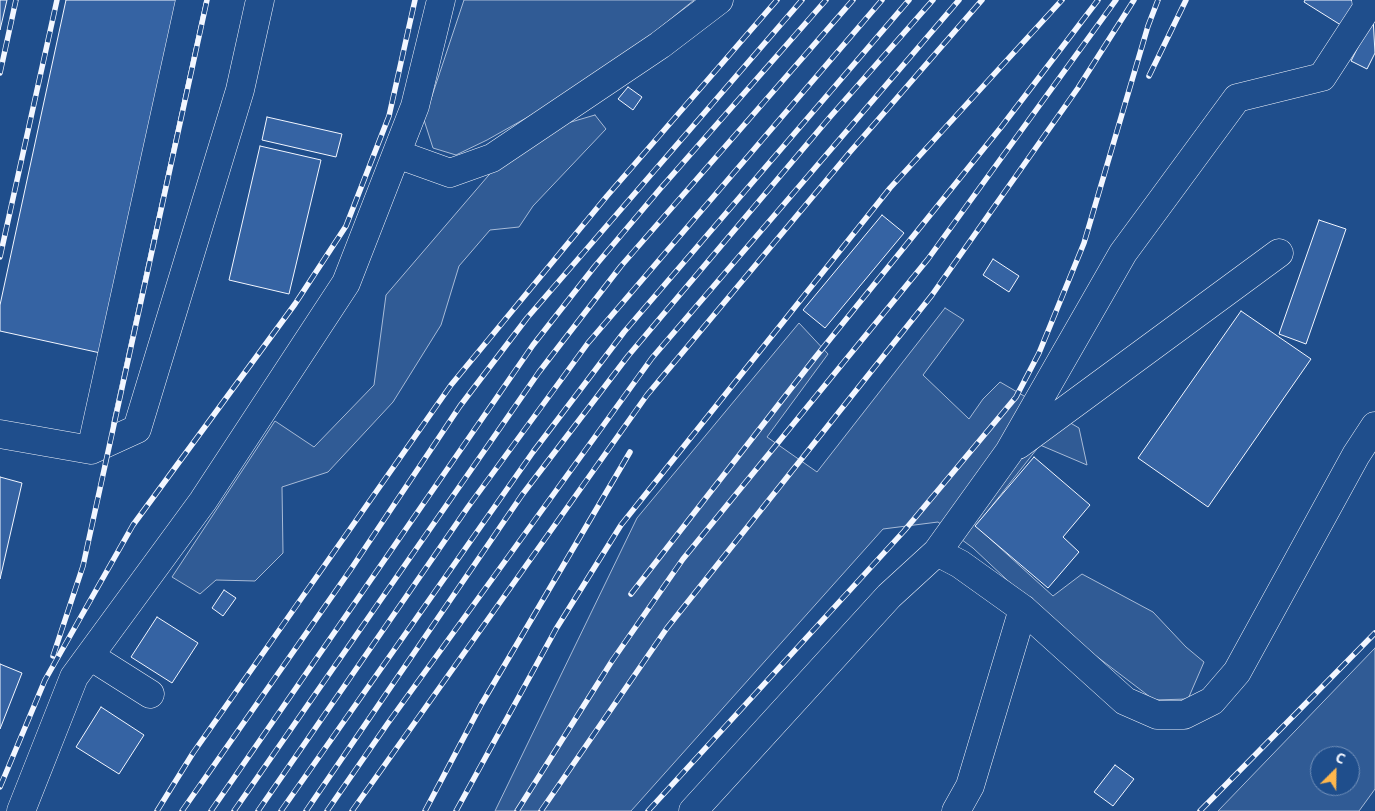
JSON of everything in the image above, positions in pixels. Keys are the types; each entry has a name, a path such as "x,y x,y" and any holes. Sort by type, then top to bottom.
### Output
{"street":[{"path":"91,450 190,0"},
{"path":"0,434 91,450 137,429 240,90 260,0"},
{"path":"21,811 74,677 203,501 346,283 415,106 441,0"},
{"path":"397,154 450,173 492,158 660,45 719,0"},
{"path":"693,811 889,596 937,552 1009,452 1123,253 1237,98 1322,77 1367,8 1366,0"},
{"path":"1009,452 1279,253"},
{"path":"937,552 960,564 1023,609 1125,701 1157,715 1184,715 1212,701 1237,672 1356,455 1375,426"},
{"path":"956,811 970,786 1023,609"},
{"path":"90,656 150,694"}],"shaded area":[{"path":"464,0 694,0 601,76 487,140 456,155 433,148 424,120"},
{"path":"595,115 606,129 533,206 519,227 490,230 459,266 441,325 393,402 328,472 282,487 283,553 255,581 216,580 200,594 172,577 275,421 314,447 374,385 386,295 494,169 554,127"},
{"path":"945,308 964,320 923,375 969,419 983,399 1000,382 1079,428 1087,465 1040,445 976,526 1053,596 1082,574 1153,612 1186,647 1204,662 1188,699 1154,700 1054,624 973,548 938,522 883,529 631,811 495,811 637,518 799,323 828,354 767,437 817,472"},
{"path":"1375,648 1375,789 1359,811 1218,811"}],"building":[{"path":"0,0 7,0 0,30"},
{"path":"66,0 181,0 105,354 0,331 0,305"},
{"path":"1305,0 1351,0 1358,4 1344,27 1304,2"},
{"path":"1373,17 1375,53 1367,69 1351,61"},
{"path":"628,87 642,97 633,110 618,99"},
{"path":"267,117 342,134 336,157 262,140"},
{"path":"260,146 321,160 289,294 229,280"},
{"path":"882,215 904,233 825,328 803,310"},
{"path":"1319,220 1346,229 1306,344 1279,334"},
{"path":"993,259 1019,276 1009,292 983,275"},
{"path":"1241,311 1311,359 1208,507 1138,458"},
{"path":"1034,457 1090,505 1063,537 1079,552 1048,588 975,526"},
{"path":"0,477 22,483 0,579"},
{"path":"224,590 236,598 223,616 212,608"},
{"path":"157,617 198,643 172,683 131,657"},
{"path":"0,664 22,673 0,729"},
{"path":"101,707 144,735 119,774 76,747"},
{"path":"1115,765 1134,779 1113,806 1094,792"}],"railway":[{"path":"0,73 16,0"},
{"path":"0,257 57,0"},
{"path":"53,656 83,566 207,0"},
{"path":"0,787 45,680 133,525 295,304 346,226 389,116 415,0"},
{"path":"157,811 193,753 451,385 607,196 777,0"},
{"path":"182,811 351,569 460,406 527,318 802,0"},
{"path":"211,811 533,345 595,266 660,189 826,0"},
{"path":"234,811 539,372 621,266 853,0"},
{"path":"258,811 468,507 588,343 882,0"},
{"path":"281,811 533,452 624,332 909,0"},
{"path":"306,811 522,495 628,356 830,117 933,0"},
{"path":"327,811 388,723 652,358 959,0"},
{"path":"352,811 647,395 850,152 982,0"},
{"path":"456,811 556,629 621,525 890,188 1062,0"},
{"path":"631,594 814,359 1002,126 1098,0"},
{"path":"517,811 612,661 683,559 928,259 1116,0"},
{"path":"541,811 667,628 932,295 1078,88 1134,0"},
{"path":"648,811 904,531 1016,397 1039,353 1084,243 1148,26 1158,0"},
{"path":"1149,76 1186,0"},
{"path":"425,811 481,705 630,452"},
{"path":"1200,811 1375,633"}]}
